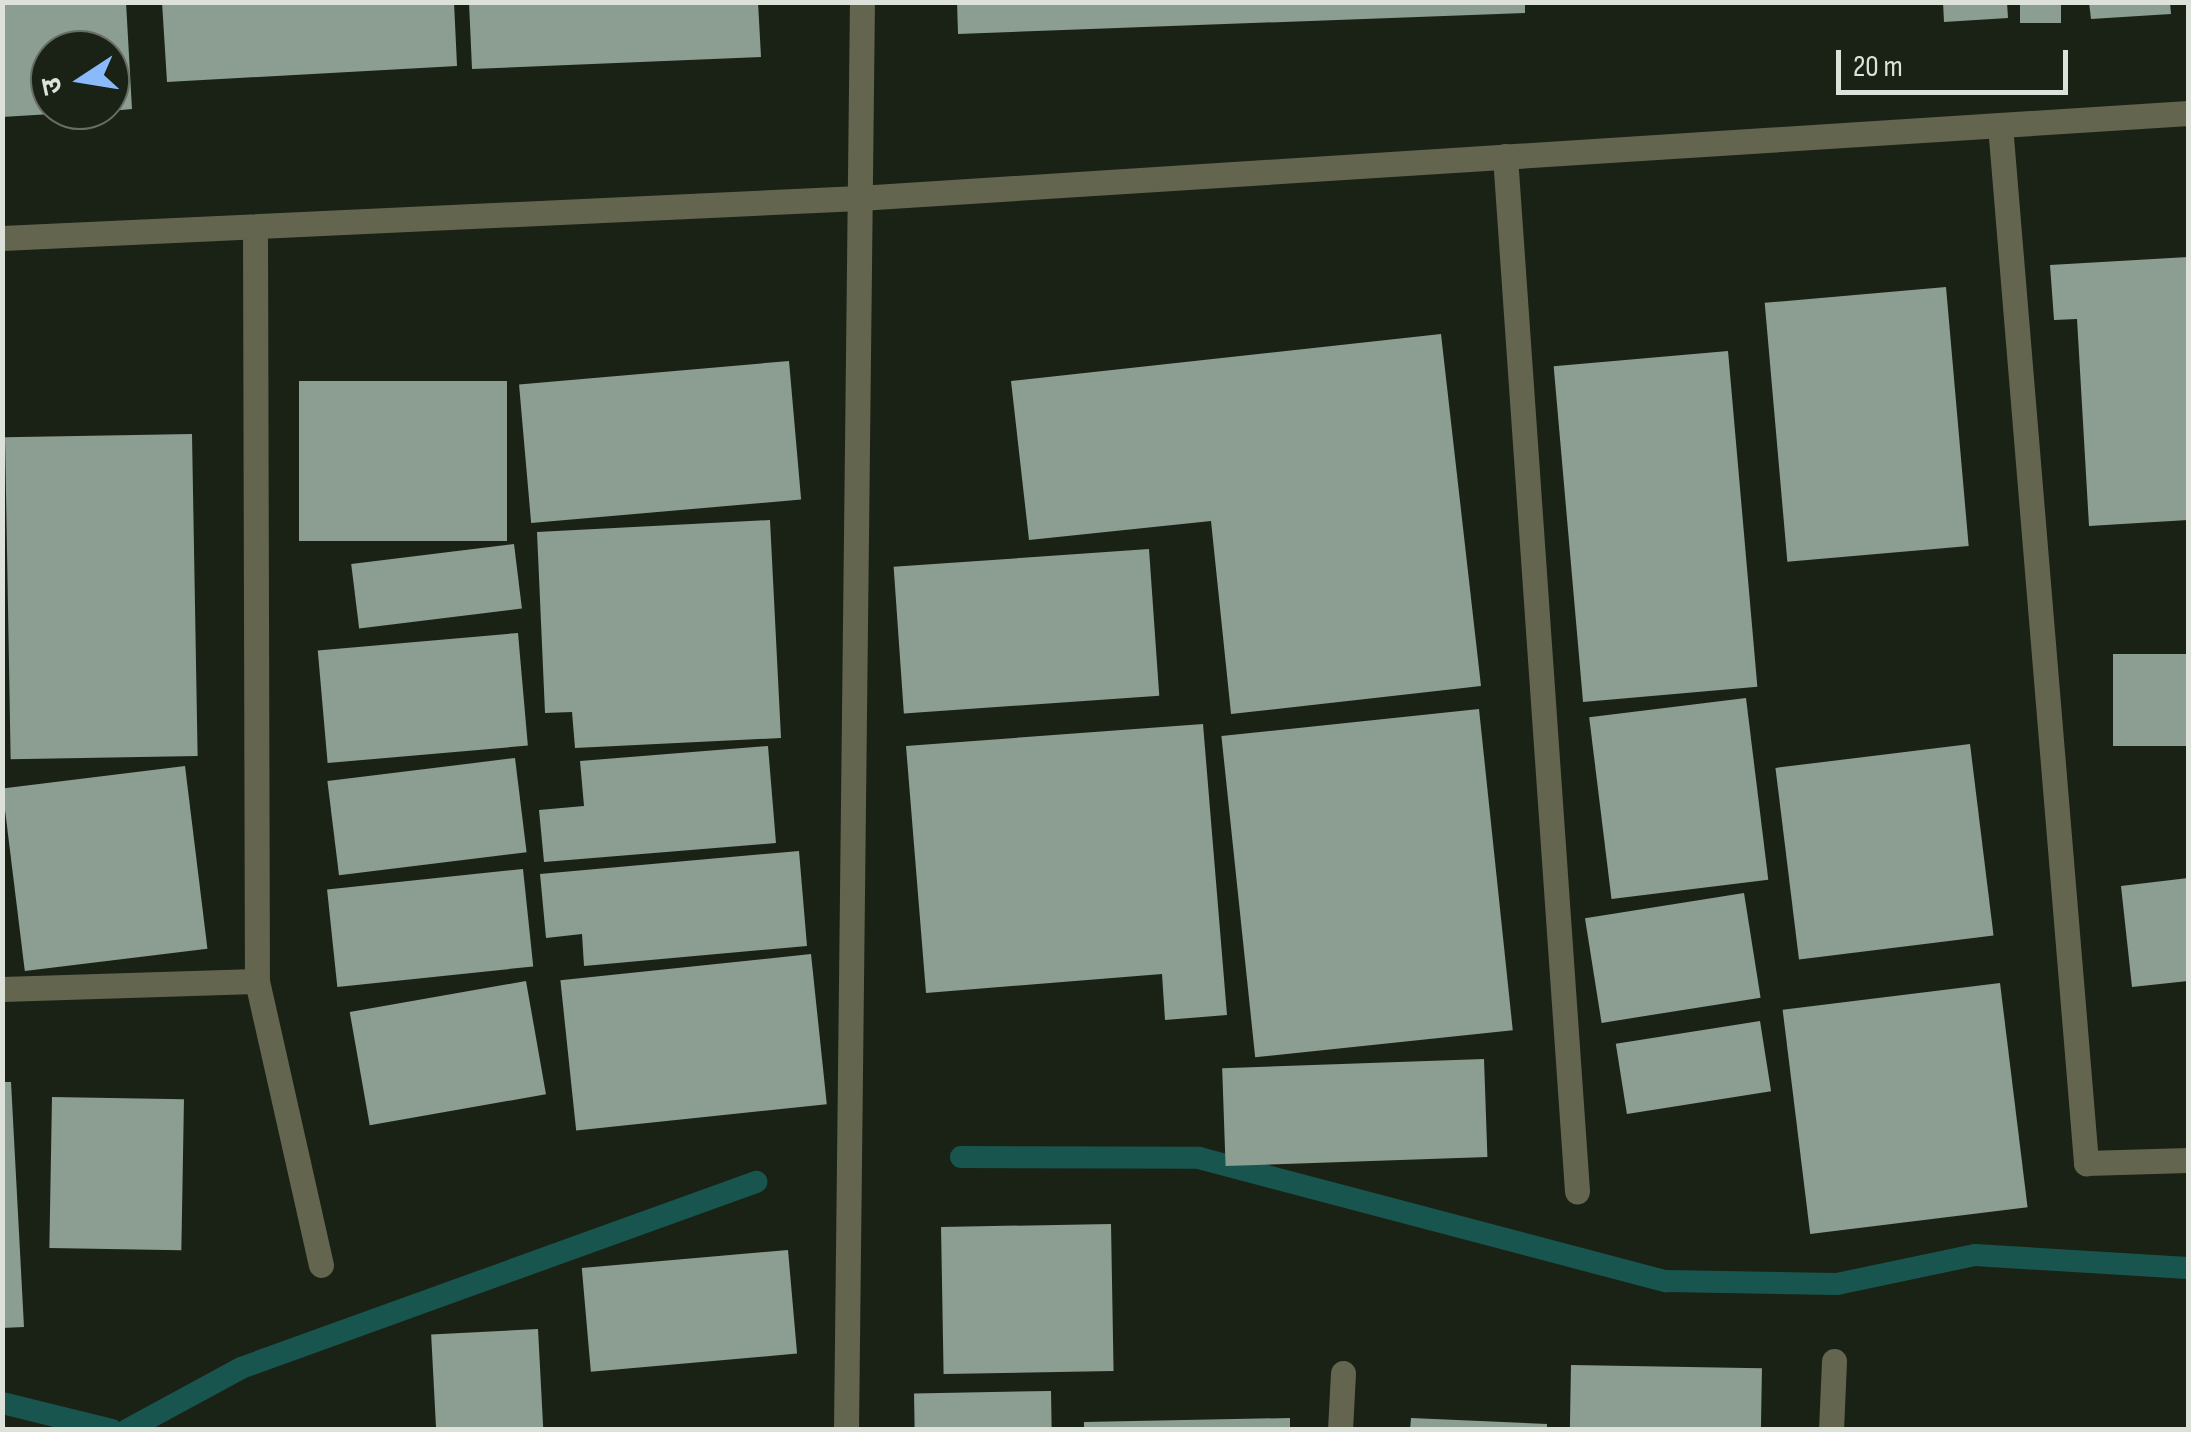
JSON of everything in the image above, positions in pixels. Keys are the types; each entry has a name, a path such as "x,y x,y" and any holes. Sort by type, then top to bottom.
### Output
{"street":[{"path":"846,1430 862,2"},
{"path":"2,238 255,231 859,198 2188,113"},
{"path":"2000,125 2086,1164 2188,1160"},
{"path":"1504,156 1576,1192"},
{"path":"255,231 257,981 321,1265"},
{"path":"2,989 257,981"},
{"path":"1831,1430 1834,1361"},
{"path":"1340,1430 1344,1372"}],"building":[{"path":"2,2 126,2 128,30 30,30 30,115 2,117"},
{"path":"162,2 454,2 457,66 167,82"},
{"path":"469,2 758,2 761,57 472,69"},
{"path":"957,2 1525,2 1525,13 958,34"},
{"path":"1943,2 2007,2 2008,18 1944,22"},
{"path":"2020,2 2061,2 2061,23 2020,23"},
{"path":"2089,2 2170,2 2171,14 2091,19"},
{"path":"2188,257 2188,520 2089,526 2077,319 2054,320 2050,265"},
{"path":"1946,287 1969,546 1787,562 1765,303"},
{"path":"1441,334 1481,686 1231,714 1211,521 1029,540 1011,381"},
{"path":"1728,351 1757,687 1583,702 1554,366"},
{"path":"789,361 801,499 531,523 519,385"},
{"path":"299,381 507,381 507,541 299,541"},
{"path":"192,434 198,756 11,759 5,437"},
{"path":"770,520 781,738 575,748 572,712 545,713 537,532"},
{"path":"514,544 522,609 359,629 351,564"},
{"path":"1149,549 1159,696 904,713 894,567"},
{"path":"518,633 528,746 328,763 318,651"},
{"path":"2113,654 2188,654 2188,746 2113,746"},
{"path":"1746,698 1768,880 1611,899 1589,717"},
{"path":"1479,709 1513,1030 1255,1057 1221,736"},
{"path":"1203,724 1227,1015 1165,1020 1162,974 926,993 906,746"},
{"path":"1970,744 1994,936 1799,959 1775,768"},
{"path":"768,746 776,843 544,862 539,810 584,806 580,761"},
{"path":"515,758 527,852 339,875 327,781"},
{"path":"185,766 207,949 25,971 2,788"},
{"path":"799,851 807,946 584,966 582,934 546,938 540,874"},
{"path":"523,869 533,966 337,987 327,890"},
{"path":"2188,878 2188,981 2132,987 2121,886"},
{"path":"1744,893 1761,998 1602,1023 1585,918"},
{"path":"811,954 827,1104 576,1131 560,980"},
{"path":"526,981 546,1094 370,1125 350,1012"},
{"path":"2000,983 2028,1207 1810,1234 1783,1010"},
{"path":"1760,1021 1771,1091 1627,1114 1616,1044"},
{"path":"1484,1059 1487,1157 1226,1166 1222,1068"},
{"path":"2,1082 11,1082 24,1327 2,1328"},
{"path":"52,1097 184,1099 181,1250 49,1248"},
{"path":"1111,1224 1114,1371 944,1374 941,1227"},
{"path":"788,1250 797,1354 591,1372 582,1268"},
{"path":"538,1329 543,1430 436,1430 431,1335"},
{"path":"1571,1365 1762,1368 1761,1430 1570,1430"},
{"path":"1051,1391 1052,1430 915,1430 914,1393"},
{"path":"1290,1418 1290,1430 1084,1430 1084,1422"},
{"path":"1411,1418 1547,1424 1547,1430 1410,1430"}],"waterway":[{"path":"961,1157 1199,1158 1666,1281 1837,1284 1975,1255 2188,1268"},
{"path":"127,1430 241,1368 756,1182"},
{"path":"2,1403 112,1430"}]}
